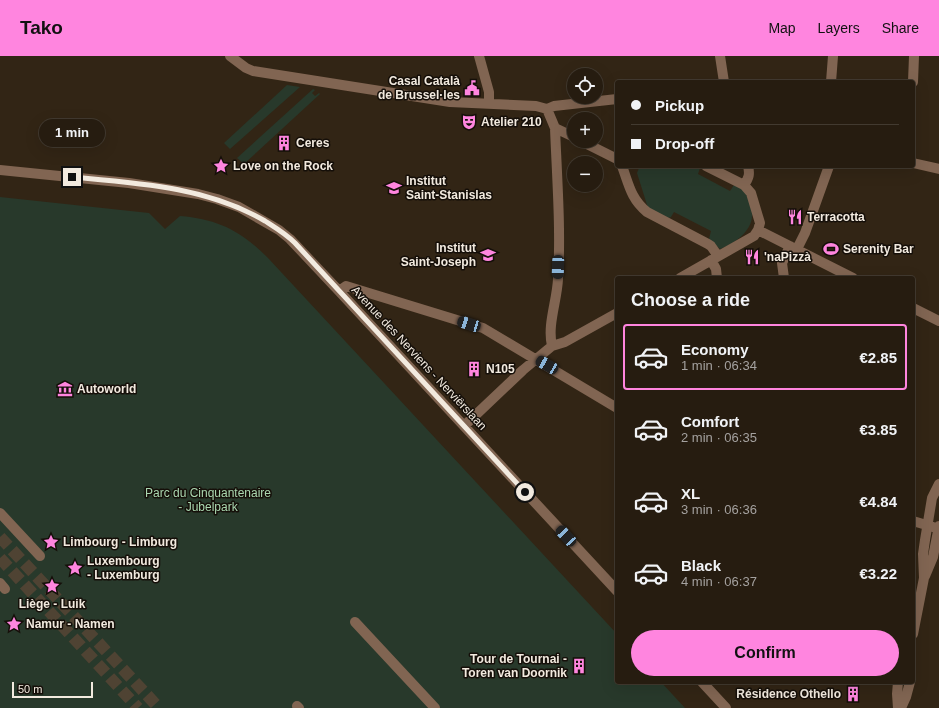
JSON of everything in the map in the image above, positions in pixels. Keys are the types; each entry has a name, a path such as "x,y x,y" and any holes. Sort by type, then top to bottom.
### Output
{"street":[{"path":"230,56 246,68 253,71 450,102 536,106 547,109 554,106 615,98"},
{"path":"479,56 489,92 489,104"},
{"path":"720,56 724,80"},
{"path":"831,80 833,56"},
{"path":"913,80 914,56"},
{"path":"547,109 555,128 560,225 558,281 550,339 552,346"},
{"path":"555,128 567,134"},
{"path":"595,148 615,158"},
{"path":"915,163 939,169"},
{"path":"623,168 634,200 639,206 647,212 711,246 715,258 717,276"},
{"path":"684,276 754,236 760,223 755,202 751,193 744,185 710,168"},
{"path":"744,185 750,172 749,168"},
{"path":"784,276 782,263 804,233 827,168"},
{"name":"Avenue des Nerviens - Nerviërslaan","path":"0,170 130,183 173,189 216,199 238,207 279,230 290,238 615,589"},
{"path":"758,230 849,276"},
{"path":"339,291 346,286 483,328 615,407"},
{"path":"915,309 939,321"},
{"path":"464,426 552,346 564,342 615,314"},
{"path":"924,578 923,554 932,498 939,484"},
{"path":"0,513 40,556"},
{"path":"915,522 939,529"},
{"path":"915,624 924,578 933,557 939,526"},
{"path":"355,622 435,708"},
{"path":"704,684 726,708"},
{"path":"898,684 898,708"},
{"path":"901,708 909,684"}],"green space":[{"path":"287,85 300,87 230,149 224,143"},
{"path":"313,89 315,90 312,93 315,96 319,93 320,94 244,164 237,158"},
{"path":"639,168 700,168 698,174 730,191 734,185 746,190 752,211 749,226 737,240 720,249 709,239 711,231 674,212 669,218 648,208 637,173"},
{"name":"Parc du Cinquantenaire - Jubelpark","path":"0,197 149,213 165,229 180,216 206,220 228,228 248,240 268,258 615,632 615,684 663,684 685,708 0,708"}],"tunnel":[{"path":"0,537 159,708"},
{"path":"0,558 138,708"}],"place":[{"name":"Casal Català de Brussel·les","path":"472,88"},
{"name":"Atelier 210","path":"469,122"},
{"name":"Ceres","path":"284,143"},
{"name":"Love on the Rock","path":"221,166"},
{"name":"Institut Saint-Stanislas","path":"394,188"},
{"name":"Terracotta","path":"795,217"},
{"name":"Serenity Bar","path":"831,249"},
{"name":"Institut Saint-Joseph","path":"488,255"},
{"name":"'naPizzà","path":"752,257"},
{"name":"N105","path":"474,369"},
{"name":"Autoworld","path":"65,389"},
{"name":"Limbourg - Limburg","path":"51,542"},
{"name":"Luxembourg - Luxemburg","path":"75,568"},
{"name":"Liège - Luik","path":"52,586"},
{"name":"Namur - Namen","path":"14,624"},
{"name":"Tour de Tournai - Toren van Doornik","path":"579,666"},
{"name":"Résidence Othello","path":"853,694"}],"route":[{"path":"72,177 130,183 198,194 238,207 279,230 295,243 525,492"}]}
